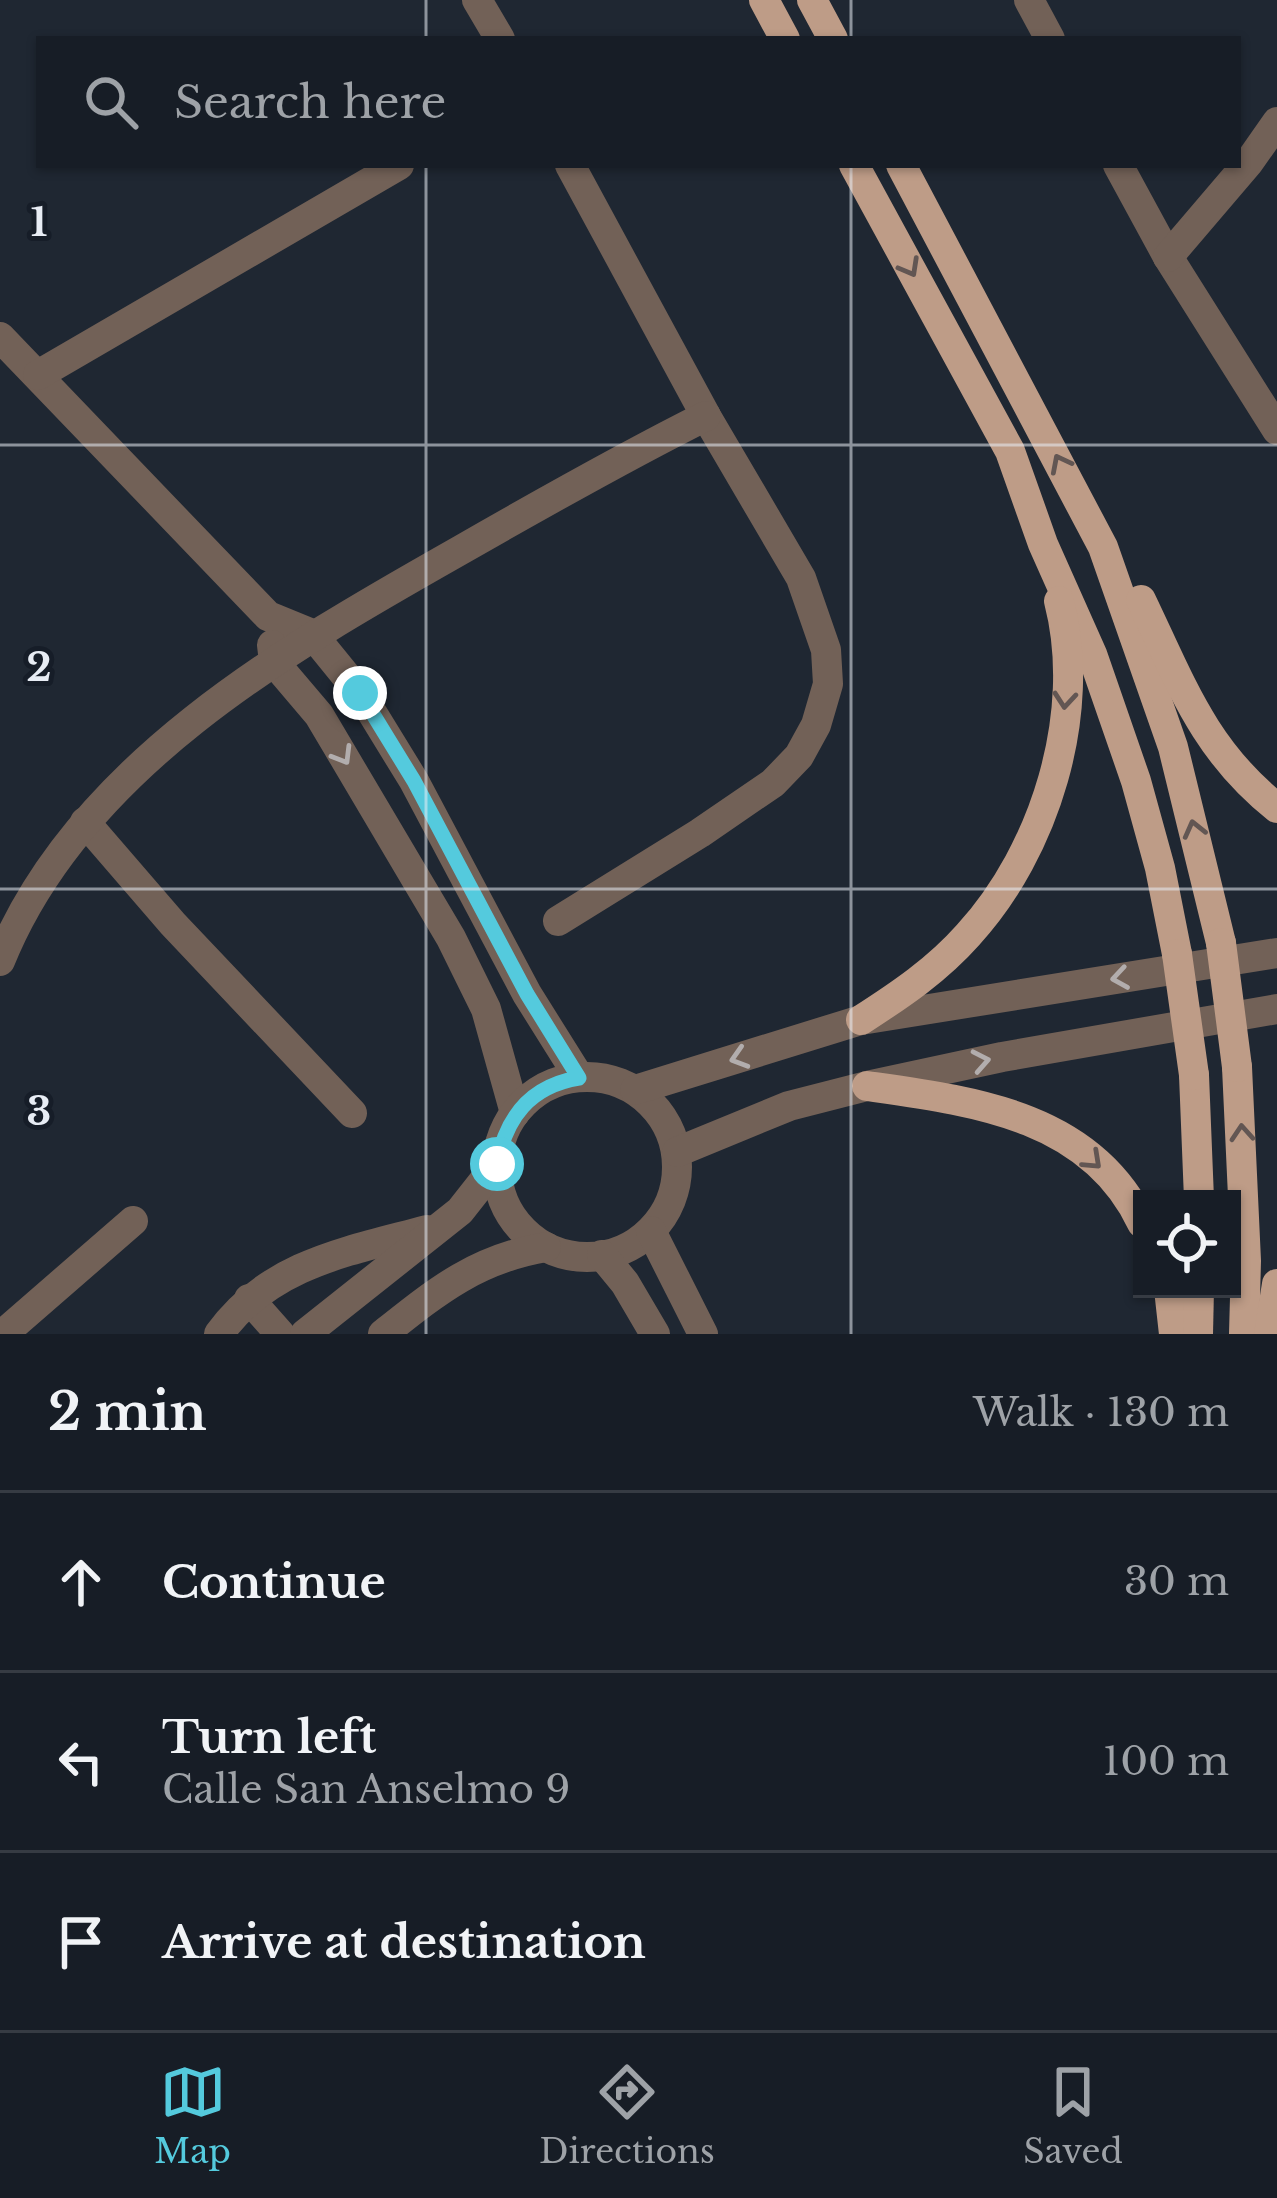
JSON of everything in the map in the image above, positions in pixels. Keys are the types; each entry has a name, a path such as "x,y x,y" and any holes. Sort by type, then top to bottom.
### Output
{"main road":[{"path":"764,0 783,36"},
{"path":"812,0 831,36"},
{"path":"856,168 1010,451 1043,544 1092,654 1136,781 1177,954 1194,1075 1199,1190"},
{"path":"903,168 1103,548 1174,747 1220,943 1237,1067 1246,1261 1244,1334"},
{"path":"861,1020 919,982 970,934 1011,878 1041,816 1060,749 1067,680 1061,611 1043,544"},
{"path":"1103,548 1123,567 1136,590 1216,749 1250,787 1277,808"},
{"path":"867,1086 982,1104 1035,1121 1088,1154 1133,1210"},
{"path":"1269,1334 1277,1284"},
{"path":"1170,1298 1174,1334"},
{"path":"1198,1298 1198,1334"}],"street":[{"path":"477,0 498,36"},
{"path":"1029,0 1048,36"},
{"path":"1168,257 1277,122"},
{"path":"38,375 394,168"},
{"path":"558,921 773,783 799,756 816,725 828,684 826,650 801,578 571,168"},
{"path":"1120,168 1168,257 1277,430"},
{"path":"0,337 268,616 312,634 360,693 414,781 527,994 579,1078"},
{"path":"0,961 44,872 85,821 173,738 312,634 584,477 706,416"},
{"path":"268,616 274,662 319,715 451,938 486,1009 515,1113"},
{"path":"85,821 173,925 352,1113"},
{"path":"635,1090 861,1020 1277,953"},
{"path":"677,1153 789,1106 867,1086 1277,1009"},
{"path":"579,1078 608,1079 635,1090 662,1117 677,1153 673,1195 651,1231 620,1251 602,1256 563,1253 529,1235 505,1204 497,1164 502,1137 515,1113 543,1088 579,1078"},
{"path":"315,1325 460,1211 497,1164"},
{"path":"7,1323 133,1221"},
{"path":"219,1334 249,1299 303,1264 439,1227"},
{"path":"651,1231 703,1334"},
{"path":"383,1334 449,1281 491,1260 546,1246"},
{"path":"602,1256 625,1283 655,1334"},
{"path":"423,1334 449,1281"},
{"path":"249,1299 280,1334"}],"route":[{"path":"360,693 471,883 527,994 579,1078 543,1088 515,1113 502,1137 497,1164"}]}
